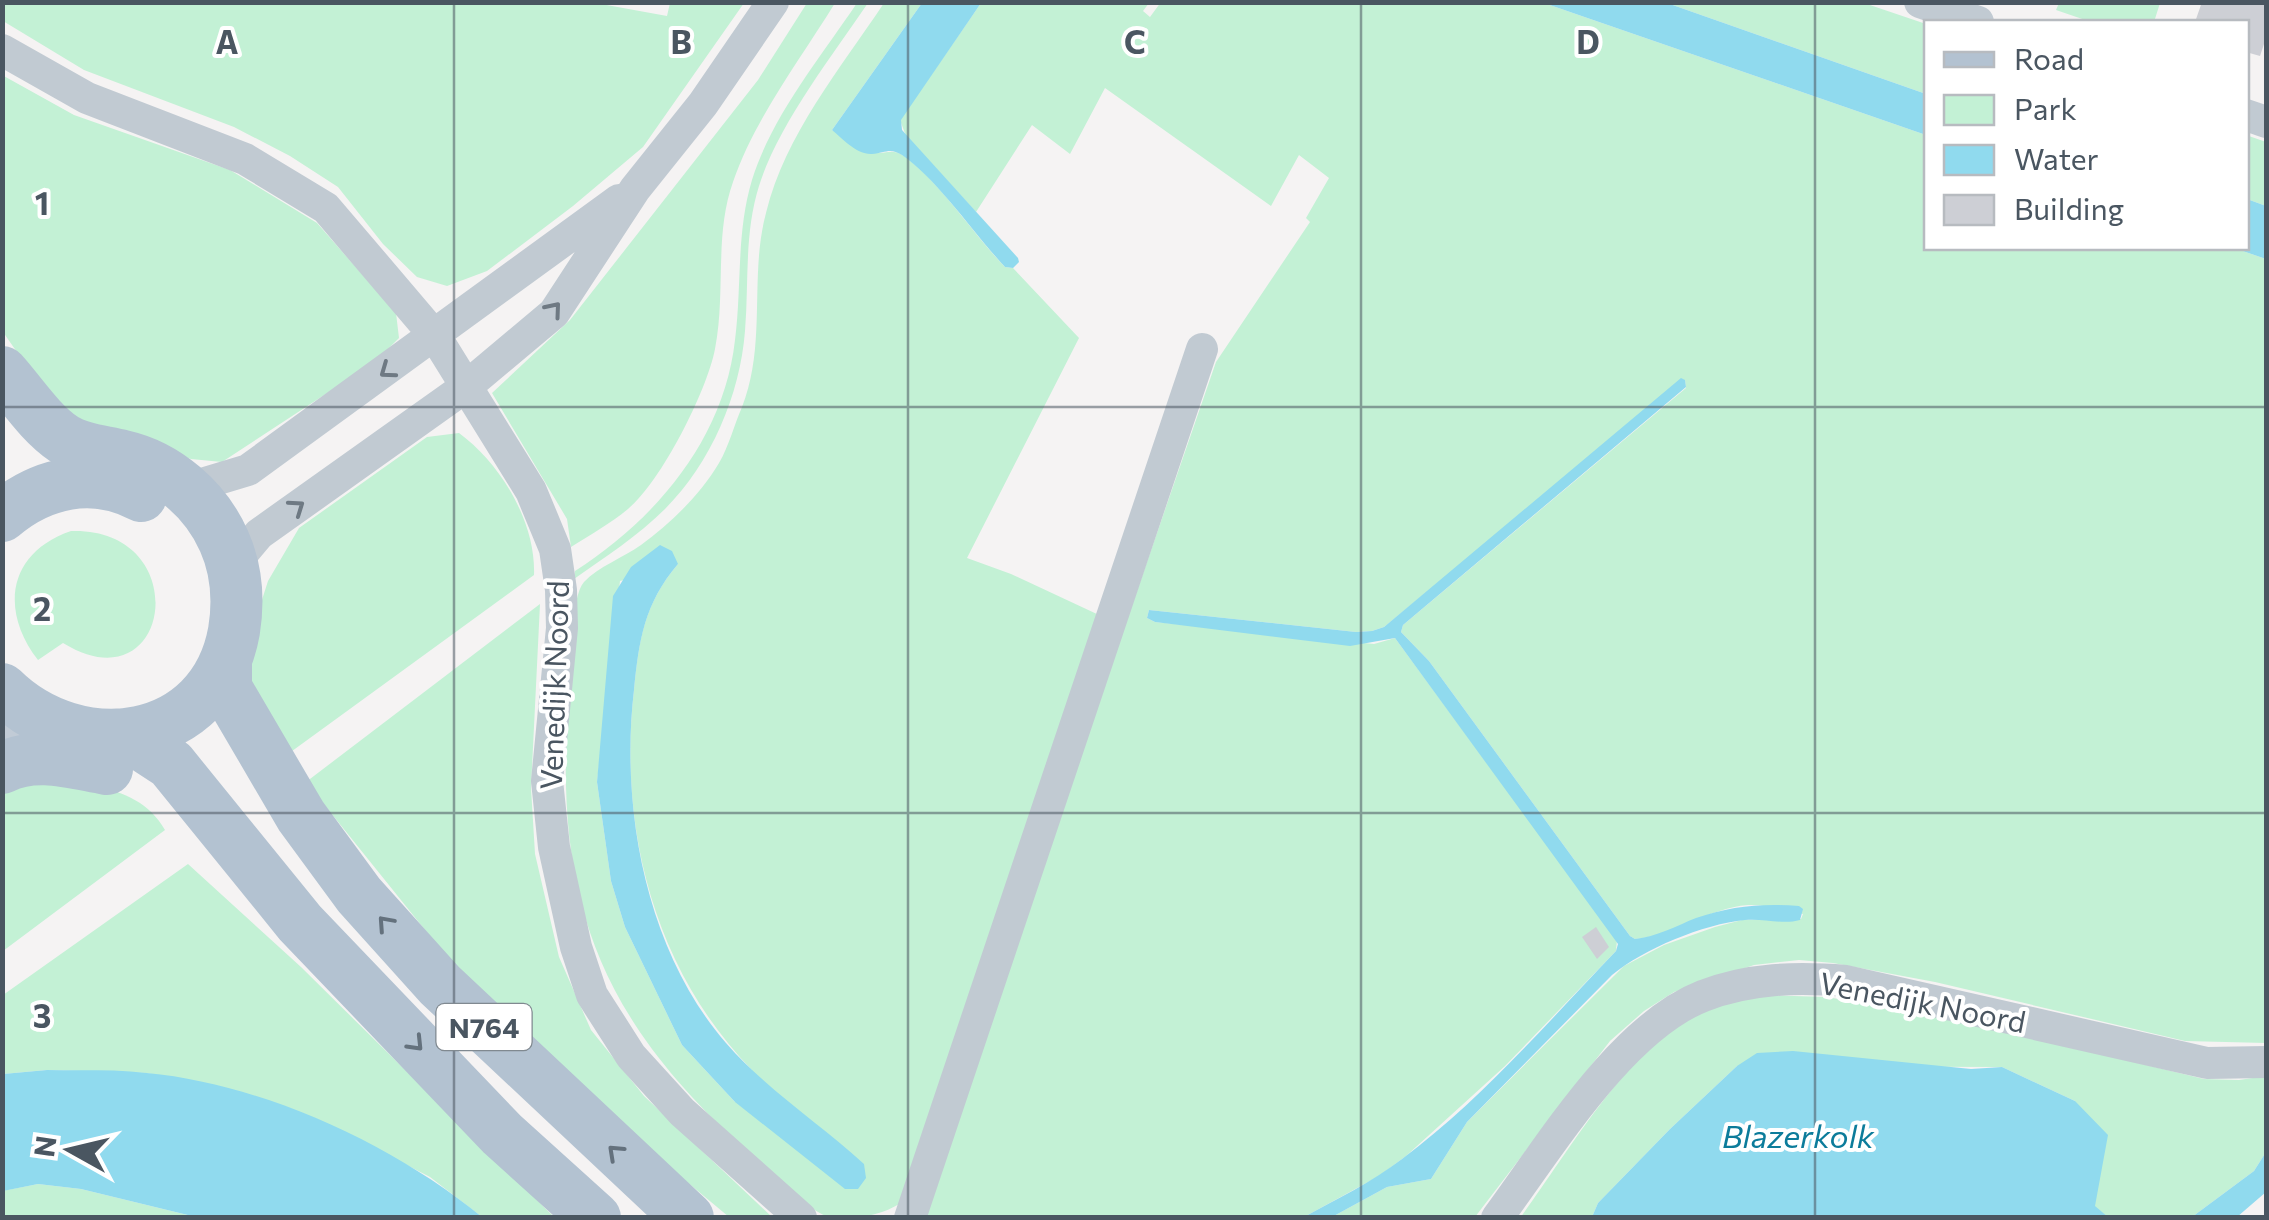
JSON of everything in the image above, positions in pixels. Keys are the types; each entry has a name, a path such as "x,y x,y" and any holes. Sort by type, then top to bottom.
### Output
{"main road":[{"path":"2,372 95,467"},
{"path":"2,396 28,448 46,465 146,464 167,495 202,572 205,618 200,640 204,675"},
{"path":"2,516 34,494 95,467"},
{"path":"167,495 198,500 218,528 236,578 235,620 204,675"},
{"name":"N764","path":"13,711 44,689 82,701 121,703 204,675"},
{"name":"N764","path":"13,711 88,732 125,734 158,727 188,711 204,675"},
{"name":"N764","path":"204,675 239,753 301,816 359,895 440,985 688,1218"},
{"name":"N764","path":"125,734 171,764 300,923 502,1134 595,1218"},
{"path":"2,768 40,758 138,777 156,788 223,864 300,923"}],"street":[{"path":"236,578 244,553 259,534 467,386 554,313 634,189 703,104 773,2"},
{"path":"1920,2 1972,20"},
{"name":"Venedijk Noord","path":"2,50 87,98 245,159 326,208 436,336 530,491 555,549 562,628 547,781 554,847 576,947 592,995 631,1056 682,1112 800,1218"},
{"path":"167,495 248,470 634,189"},
{"path":"910,1218 1202,349"},
{"name":"Venedijk Noord","path":"1498,1218 1612,1064 1640,1038 1699,997 1736,985 1804,978 1846,981 2207,1063 2266,1062"}],"green space":[{"path":"590,2 667,16 670,3 744,3 643,147 487,271 447,286 417,277 383,244 338,187 290,156 234,127 84,70 3,21 2,3"},
{"path":"1161,2 1544,3 1924,134 1924,250 2240,250 2266,259 2266,1043 2185,1041 1935,982 1833,963 1799,960 1754,965 1674,992 1644,1011 1610,1041 1475,1217 1332,1217 1387,1187 1431,1179 1467,1122 1624,966 1664,945 1715,927 1742,920 1801,919 1803,914 1748,905 1719,911 1649,937 1630,936 1429,661 1401,632 1403,625 1686,388 1685,380 1384,627 1356,632 1149,610 1147,618 1155,622 1374,644 1395,638 1617,940 1616,951 1505,1066 1406,1156 1379,1176 1304,1217 921,1217 1216,362 1310,222 1306,218 1329,178 1299,155 1271,206 1105,88 1070,154 1032,125 976,212 906,136 900,120 981,3 1149,3 1143,11 1150,17"},
{"path":"2059,2 2160,3 2155,20 2085,20 2056,10"},
{"path":"807,3 835,3 766,112 733,182 724,223 715,349 703,388 668,458 641,496 615,519 571,547 567,519 492,393 570,320 758,80"},
{"path":"857,3 868,3 792,115 759,186 749,240 742,355 720,427 696,471 665,509 574,579 575,571 633,527 658,501 701,443 717,411 735,340 744,220 752,180 784,110"},
{"path":"884,3 922,3 832,130 864,150 904,156 943,194 1005,267 1013,268 1079,338 967,558 1099,615 901,1203 876,1214 839,1218 820,1213 797,1197 690,1094 648,1043 615,991 592,936 576,879 568,818 566,752 572,628 580,590 590,577 641,545 674,518 723,456 750,383 761,237 775,184 800,130","holes":["678,564 650,608 636,672 630,742 638,844 667,942 690,988 718,1031 752,1070 735,1102 682,1045 625,927 611,881 597,782 620,581"]},
{"path":"1667,3 1864,3 1924,23 1924,93"},
{"path":"2,75 74,115 230,170 317,223 396,313 399,338 376,361 222,462 191,459 75,422 53,404 3,332"},
{"path":"2249,136 2266,142 2266,206 2249,200"},
{"path":"459,433 489,461 513,496 529,535 534,575 288,754 247,680 252,631 268,581 299,528 427,437"},
{"path":"71,531 111,537 138,556 153,582 155,611 147,636 128,653 100,657 63,643 38,660 26,641 15,603 22,569 50,541"},
{"path":"540,604 531,788 535,854 559,957 591,1030 644,1096 772,1217 729,1217 614,1121 450,961 306,782"},
{"path":"3,784 73,784 116,792 152,813 165,830 3,951"},
{"path":"188,864 301,967 554,1217 482,1217 430,1177 317,1119 257,1097 147,1073 47,1070 3,1074 3,995"},
{"path":"1757,995 1826,997 1940,1015 2204,1079 2266,1076 2266,1152 2254,1171 2192,1217 2108,1217 2095,1207 2075,1101 2002,1067 1737,1066 1598,1203 1592,1217 1520,1218 1605,1098 1656,1042 1711,1006"},
{"path":"38,1184 81,1189 196,1217 3,1217 2,1191"}],"water":[{"path":"922,3 981,3 901,120 902,130 1018,258 1013,268 1005,267 942,193 902,155 891,151 861,152 832,130"},
{"path":"1544,3 1667,3 1924,93 1924,134"},
{"path":"2249,200 2266,206 2266,259 2240,250 2249,250"},
{"path":"1681,378 1686,387 1403,625 1401,632 1429,661 1630,936 1651,936 1709,914 1747,906 1799,906 1803,909 1800,920 1729,922 1693,932 1640,956 1612,975 1467,1122 1431,1179 1387,1187 1332,1217 1304,1217 1391,1167 1459,1112 1616,951 1618,944 1395,638 1350,646 1155,622 1147,618 1149,610 1356,632 1384,627"},
{"path":"660,545 672,551 678,564 657,594 645,623 631,735 636,829 658,922 676,966 726,1043 775,1091 864,1164 866,1178 858,1189 845,1189 735,1102 682,1045 625,927 611,881 597,782 613,596 631,567"},
{"name":"Blazerkolk","path":"1793,1051 1971,1069 2002,1067 2075,1101 2108,1135 2095,1206 2108,1217 1592,1217 1598,1203 1737,1066 1757,1053"},
{"path":"47,1070 135,1072 191,1079 281,1104 408,1165 482,1217 196,1217 81,1189 38,1184 3,1191 3,1074"},
{"path":"2266,1152 2266,1192 2237,1217 2192,1217 2254,1171"}],"building":[{"path":"2202,2 2266,2 2266,38 2260,56 2249,53 2249,20 2196,20"},
{"path":"1596,927 1609,947 1597,959 1582,937"}]}
